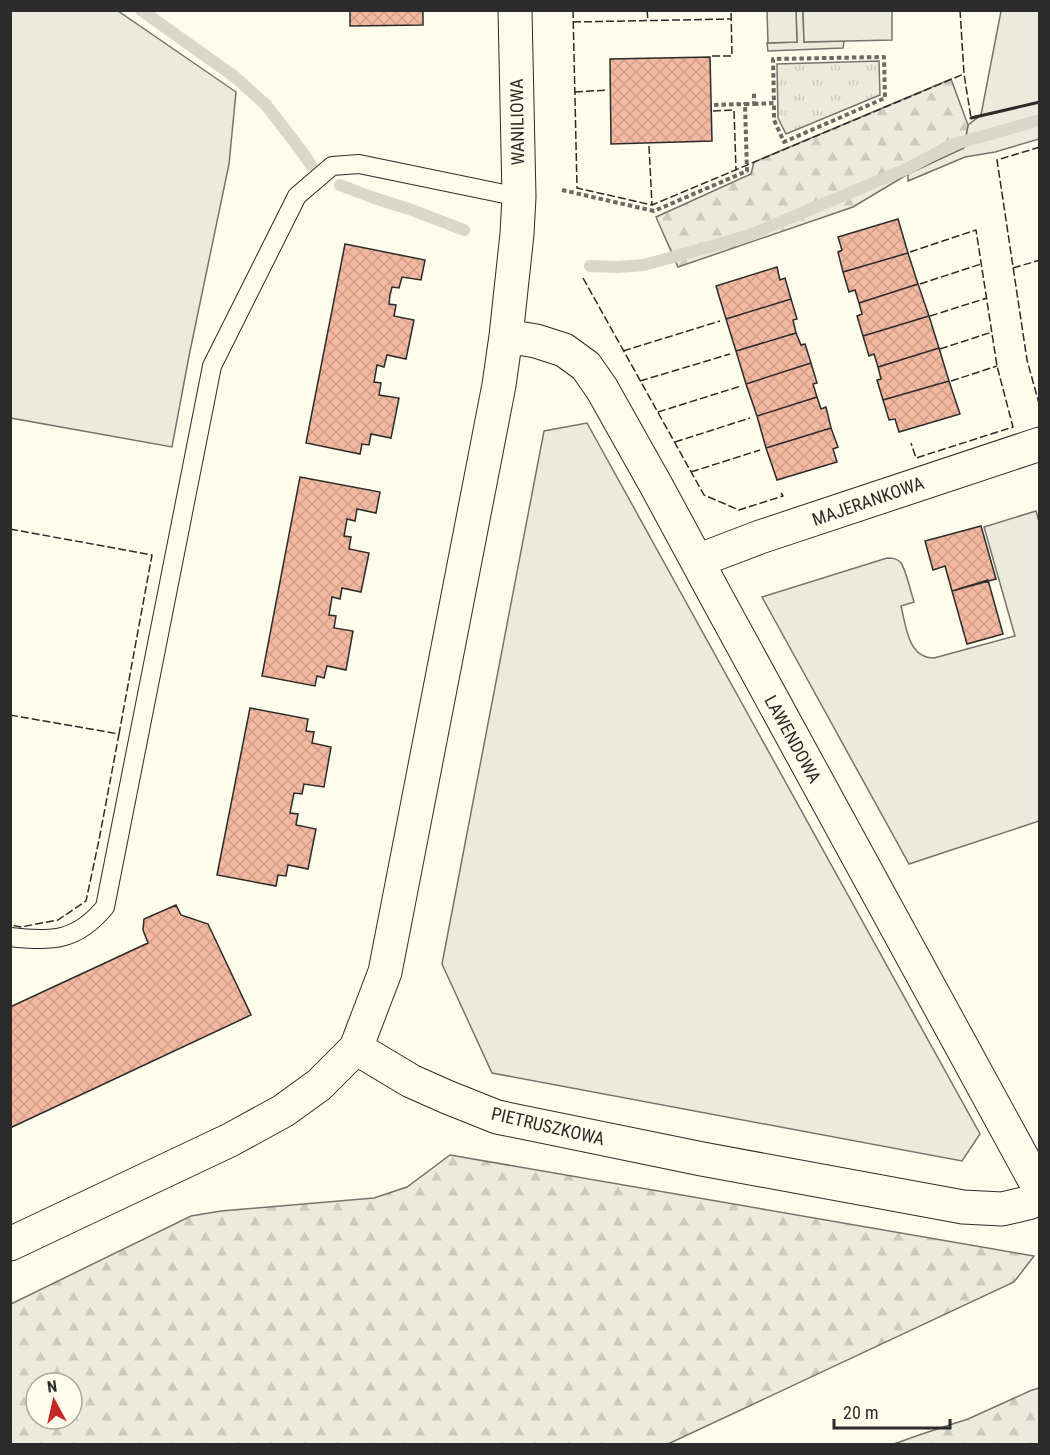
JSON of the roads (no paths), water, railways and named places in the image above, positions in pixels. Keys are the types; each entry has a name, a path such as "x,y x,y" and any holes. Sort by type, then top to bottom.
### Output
{"street":[{"name":"WANILIOWA","path":"356,1048 385,972 499,385 517,234 519,197 515,10"},
{"name":"LAWENDOWA","path":"506,336 536,341 564,351 586,366 602,389 1040,1190"},
{"name":"MAJERANKOWA","path":"697,561 760,537 1040,444"},
{"name":"PIETRUSZKOWA","path":"356,1048 411,1081 497,1117 702,1159 963,1207 1002,1209 1040,1198"},
{"path":"10,1244 230,1140 283,1111 319,1085 356,1048"}],"lane":[{"path":"10,937 35,940 64,937 88,925 105,907 212,366 297,196 332,166 359,164 519,197"}],"waterway":[{"path":"141,10 235,77 266,105 311,165"},
{"path":"590,266 644,265 752,234 909,168 951,145 1040,120"},
{"path":"340,185 464,230"}]}
